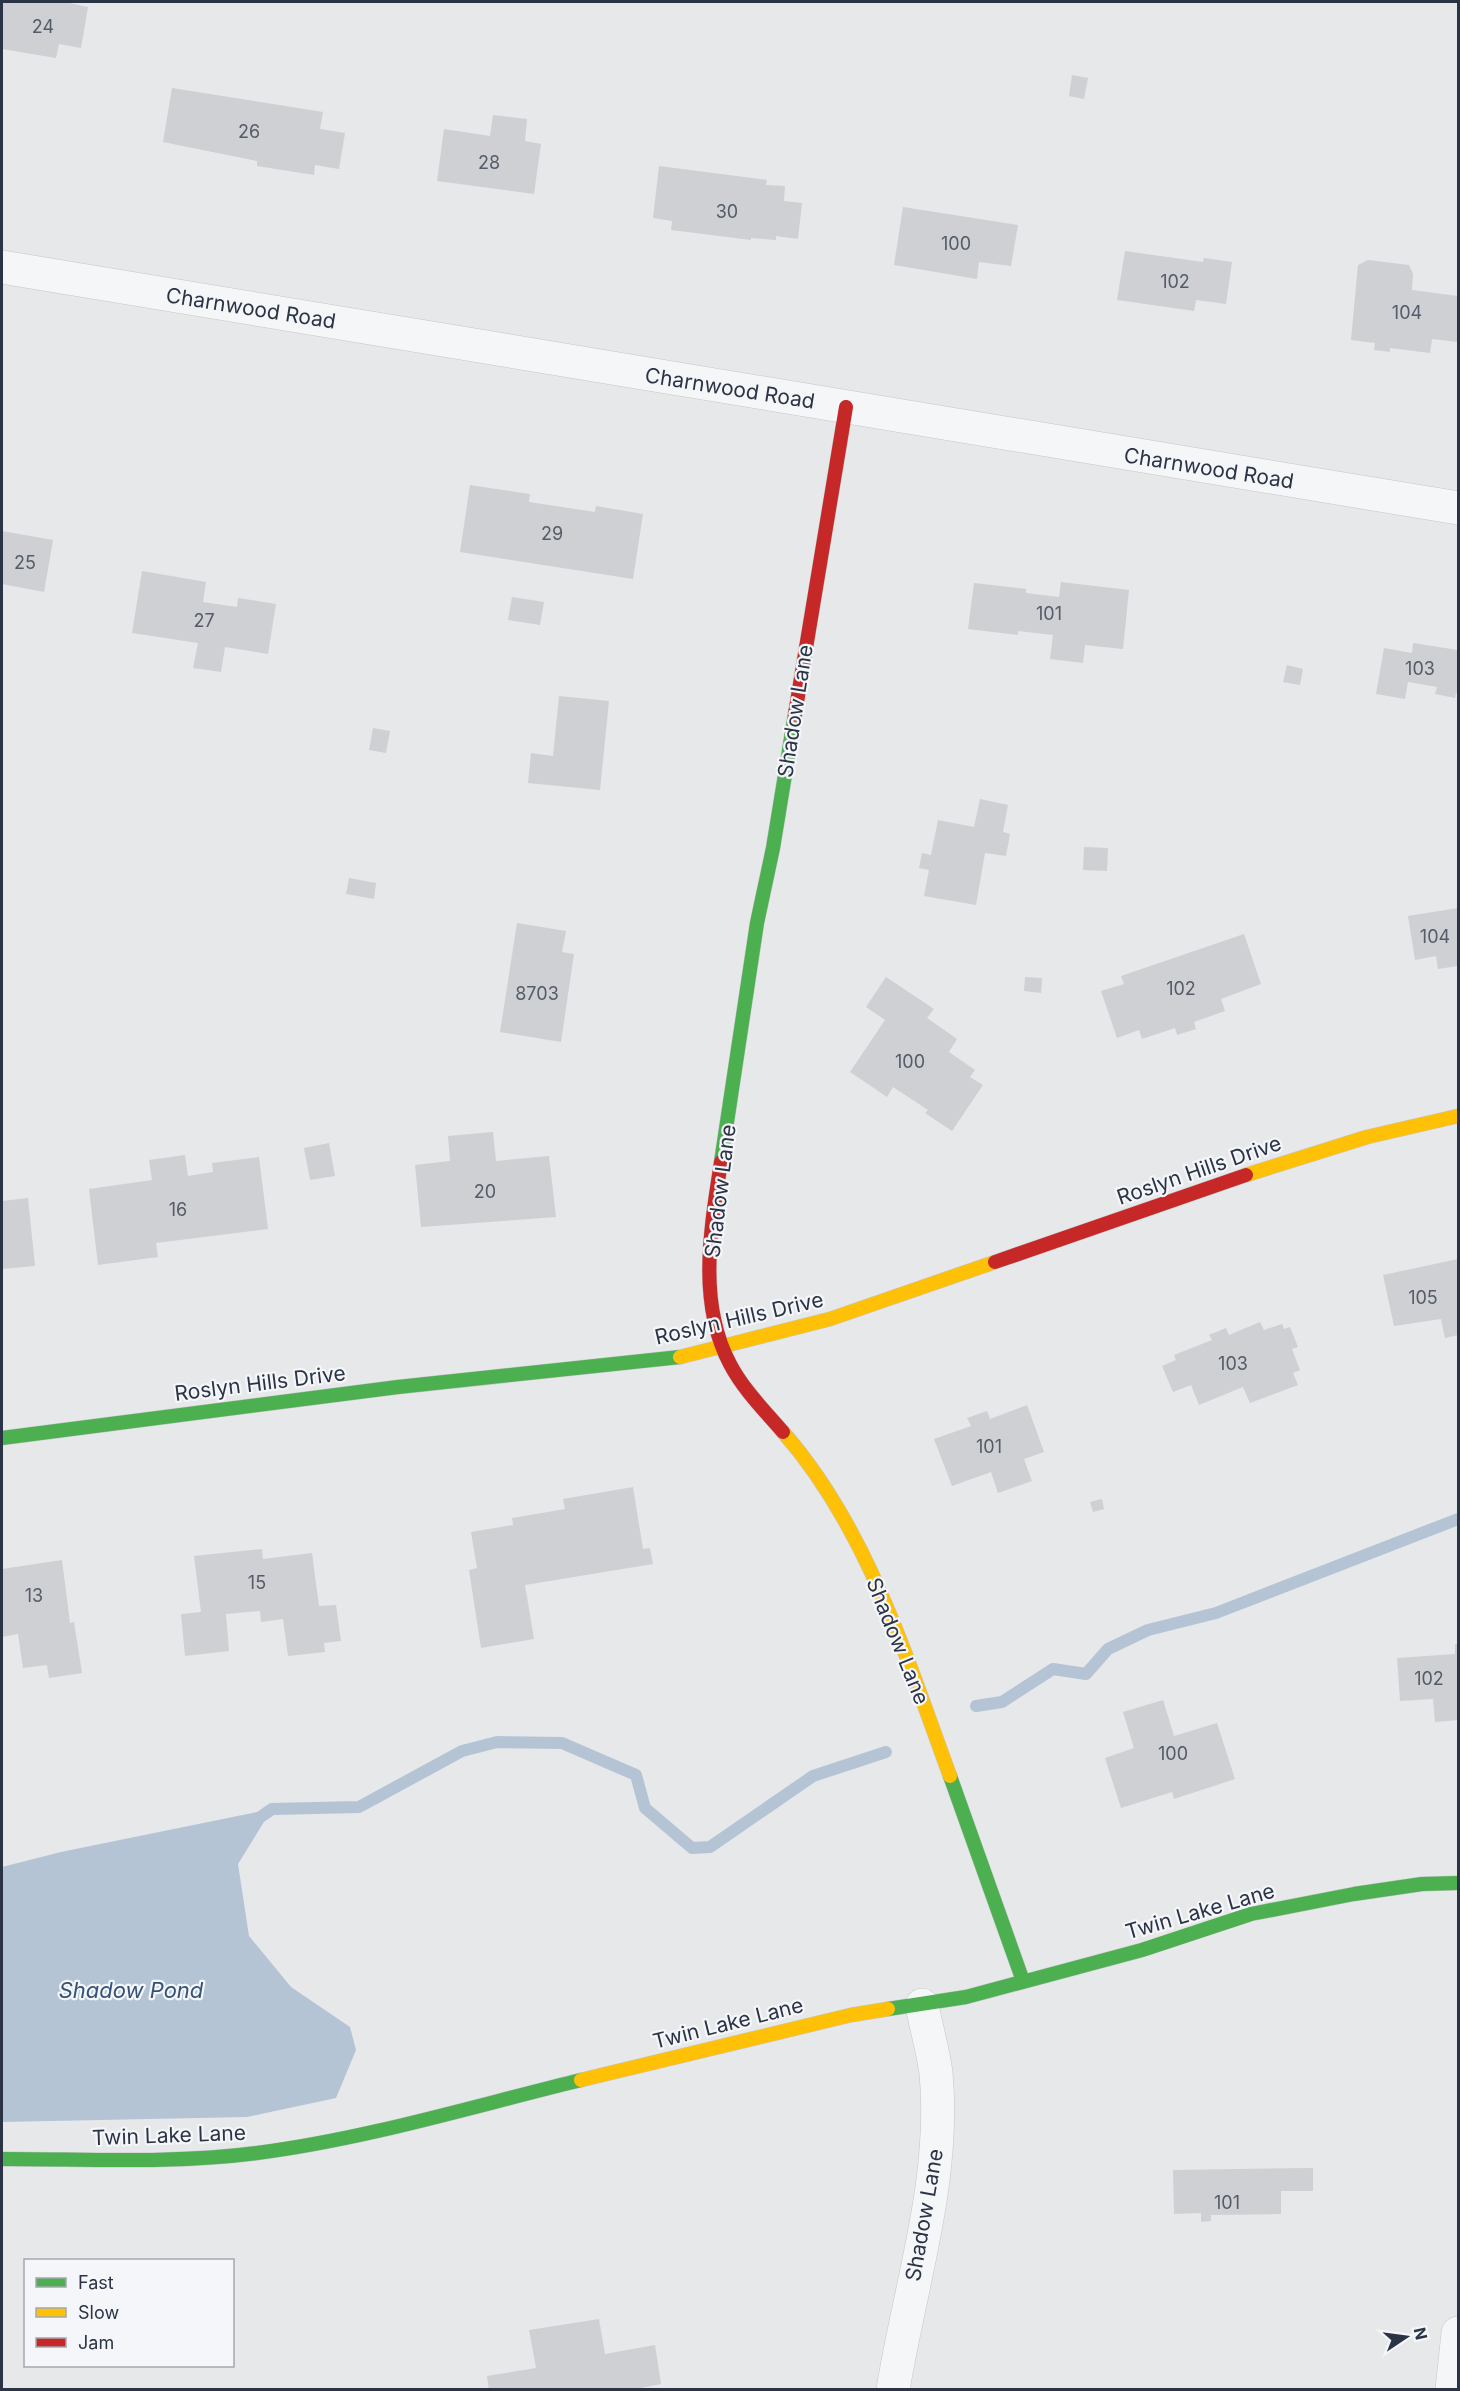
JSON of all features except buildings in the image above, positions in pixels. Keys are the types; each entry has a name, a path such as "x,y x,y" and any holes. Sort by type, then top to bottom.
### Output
{"street":[{"name":"Charnwood Road","path":"2,267 1458,508"},
{"name":"Shadow Lane","path":"846,407 773,848 758,923 711,1226 710,1270 714,1323 722,1348 739,1378 762,1411 805,1457 842,1512 877,1585 976,1846 1023,1981"},
{"name":"Roslyn Hills Drive","path":"2,1437 398,1387 672,1359 722,1348 831,1319 1282,1163 1367,1137 1458,1116"},
{"name":"Twin Lake Lane","path":"2,2159 200,2159 258,2153 344,2138 851,2015 966,1997 1142,1950 1251,1914 1354,1894 1422,1884 1458,1883"},
{"name":"Shadow Lane","path":"893,2390 929,2206 937,2142 936,2072 922,2005"},
{"path":"1452,2390 1458,2333"}],"water":[{"name":"Shadow Pond","path":"272,1809 238,1864 249,1936 291,1987 350,2027 356,2050 336,2098 247,2117 2,2122 2,1867 61,1852"}],"waterway":[{"path":"976,1706 1002,1702 1053,1669 1086,1674 1108,1649 1148,1630 1216,1613 1458,1519"},
{"path":"259,1818 272,1809 359,1807 462,1751 497,1742 562,1743 636,1775 645,1808 692,1848 710,1847 813,1776 886,1752"}],"traffic: fast":[{"path":"721,1162 757,923 773,848 795,714"},
{"path":"2,1438 398,1387 680,1357"},
{"path":"950,1776 1023,1981"},
{"path":"888,2009 966,1997 1142,1950 1251,1914 1354,1894 1422,1884 1458,1883"},
{"path":"2,2159 162,2160 257,2153 379,2131 581,2080"}],"traffic: slow":[{"path":"1246,1175 1367,1137 1458,1116"},
{"path":"680,1357 830,1319 995,1262"},
{"path":"783,1432 813,1470 839,1510 862,1552 900,1640 950,1776"},
{"path":"581,2080 851,2015 888,2009"}],"traffic: jam":[{"path":"795,714 846,407"},
{"path":"721,1162 709,1264 713,1315 720,1340 735,1373 783,1432"},
{"path":"995,1262 1246,1175"}]}
